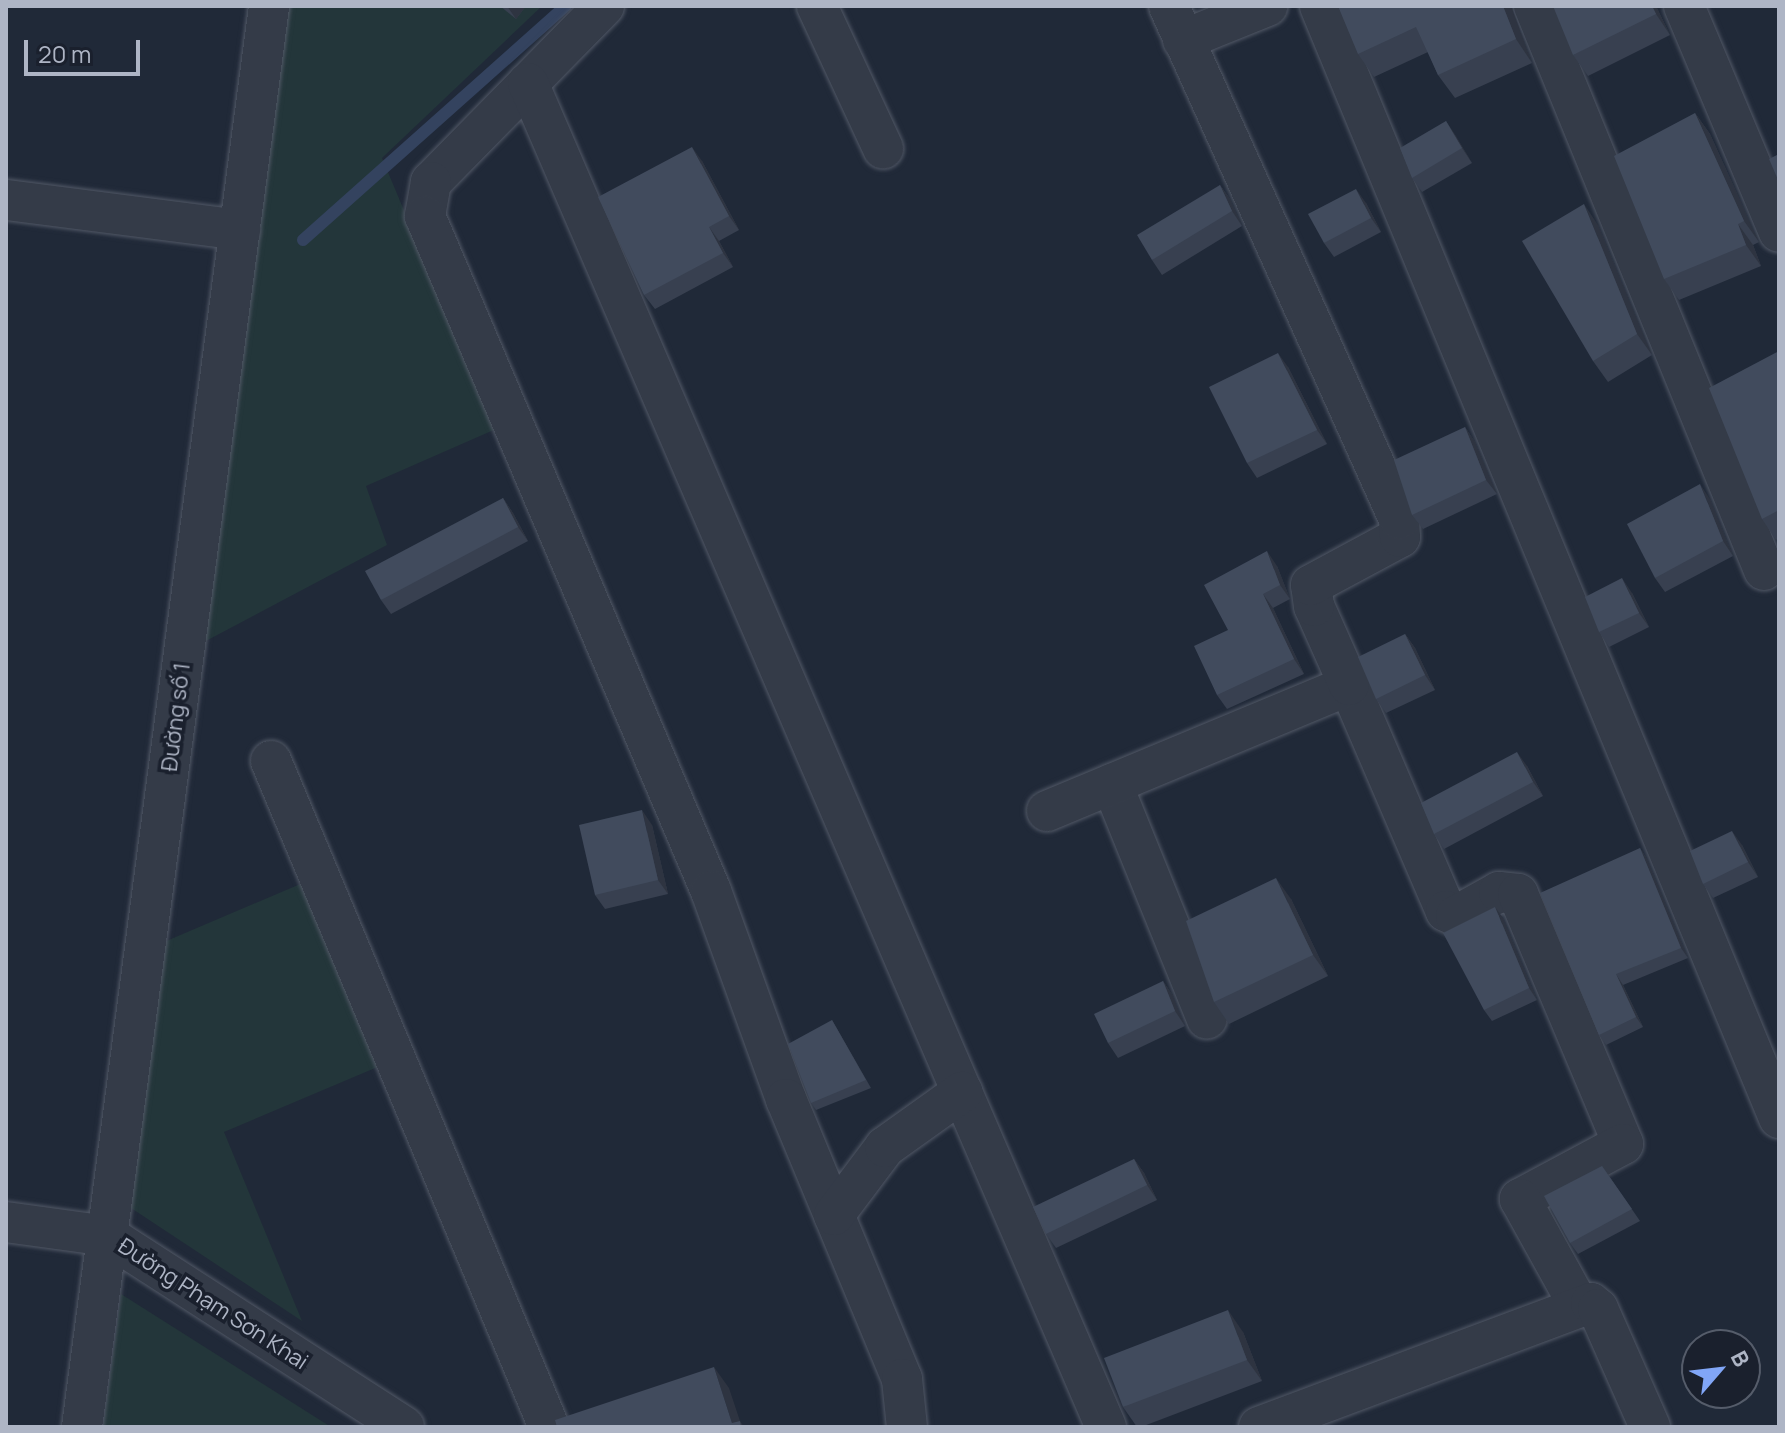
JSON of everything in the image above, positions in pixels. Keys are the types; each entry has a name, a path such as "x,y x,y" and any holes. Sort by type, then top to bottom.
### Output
{"street":[{"name":"Đường số 1","path":"82,1427 269,6"},
{"path":"604,6 431,182 425,216 711,891 834,1215 902,1379 907,1427"},
{"path":"817,6 883,148"},
{"path":"1267,6 1176,23 1399,519 1400,537 1389,547 1311,585 1314,606 1446,911 1456,916 1499,892 1518,894 1623,1144 1520,1199 1578,1304"},
{"path":"1320,6 1779,1118"},
{"path":"1534,6 1764,570"},
{"path":"1684,6 1779,232"},
{"path":"528,83 1106,1427"},
{"path":"6,200 240,230"},
{"path":"1047,811 1349,685"},
{"path":"271,761 549,1427"},
{"path":"1112,784 1207,1019"},
{"path":"834,1215 885,1147 962,1092"},
{"name":"Đường Phạm Sơn Khai","path":"6,1222 108,1236 404,1427"},
{"path":"1259,1427 1578,1304 1598,1309 1650,1427"}],"green space":[{"path":"287,6 542,6 382,158 496,429 366,486 387,545 204,642"},
{"path":"312,879 387,1063 224,1132 302,1321 131,1208 164,942"},
{"path":"121,1294 331,1427 103,1427"}],"building":[{"path":"1338,6 1503,6 1516,39 1438,75 1416,27 1358,54"},
{"path":"1553,6 1652,6 1656,14 1573,55"},
{"path":"1695,113 1744,221 1738,224 1746,245 1664,279 1614,156"},
{"path":"1446,121 1462,148 1412,178 1400,148"},
{"path":"692,147 729,216 709,227 723,253 644,295 598,197"},
{"path":"1779,154 1779,182 1769,159"},
{"path":"1220,185 1232,211 1152,260 1137,235"},
{"path":"1356,189 1371,218 1324,243 1308,214"},
{"path":"1584,204 1637,334 1593,361 1522,241"},
{"path":"1779,351 1779,510 1762,519 1709,388"},
{"path":"1278,353 1317,430 1247,463 1209,387"},
{"path":"1465,427 1486,480 1412,515 1394,460"},
{"path":"1700,484 1723,541 1655,578 1627,524"},
{"path":"503,498 518,527 381,600 365,571"},
{"path":"1267,551 1280,585 1263,594 1294,659 1217,695 1194,646 1228,630 1204,585"},
{"path":"1622,578 1639,613 1599,632 1585,597"},
{"path":"1405,634 1425,675 1376,699 1358,657"},
{"path":"1517,752 1533,782 1434,834 1421,803"},
{"path":"642,810 658,880 595,895 579,825"},
{"path":"1732,831 1748,862 1703,884 1690,851"},
{"path":"1640,848 1681,948 1616,974 1636,1017 1599,1035 1540,893"},
{"path":"1276,878 1313,955 1214,1002 1186,921"},
{"path":"1495,907 1529,988 1484,1010 1443,933"},
{"path":"1163,981 1175,1011 1108,1043 1094,1014"},
{"path":"832,1020 866,1080 811,1103 788,1044"},
{"path":"1134,1159 1147,1185 1046,1234 1033,1207"},
{"path":"1602,1166 1632,1209 1570,1243 1544,1196"},
{"path":"1228,1310 1247,1360 1123,1407 1104,1358"},
{"path":"714,1367 732,1423 740,1421 741,1427 557,1427 555,1420"}],"waterway":[{"path":"303,240 566,6"}]}
